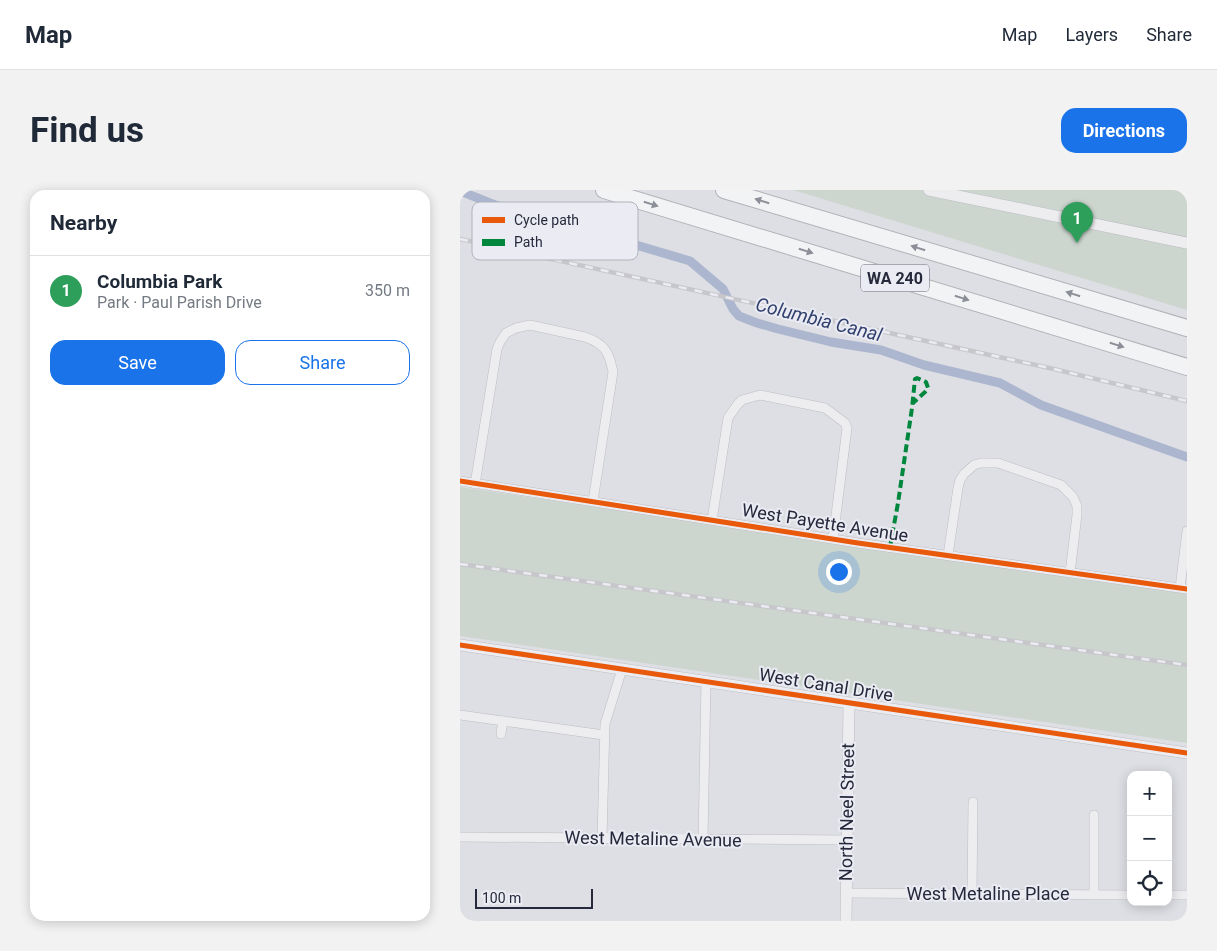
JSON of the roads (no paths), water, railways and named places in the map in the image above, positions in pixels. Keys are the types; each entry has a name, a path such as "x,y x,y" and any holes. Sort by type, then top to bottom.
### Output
{"highway":[{"name":"WA 240","path":"604,190 1187,366"},
{"name":"WA 240","path":"724,190 1187,328"}],"street":[{"path":"929,190 1187,243"},
{"path":"475,484 497,349 506,333 516,328 530,325 593,340 603,347 609,355 613,372 593,501"},
{"path":"712,520 728,418 742,400 760,396 770,397 825,408 845,422 848,428 833,539"},
{"path":"948,555 960,480 968,469 974,465 982,463 998,464 1061,485 1074,498 1077,506 1077,515 1070,573"},
{"name":"West Payette Avenue","path":"460,482 833,539 1184,588"},
{"path":"1184,588 1187,531"},
{"name":"West Canal Drive","path":"460,645 1187,752"},
{"path":"602,838 605,724 622,669"},
{"path":"703,840 706,681"},
{"name":"North Neel Street","path":"846,921 849,703"},
{"path":"460,715 604,735"},
{"path":"501,734 503,721"},
{"path":"972,894 973,802"},
{"path":"1094,815 1094,894"},
{"name":"West Metaline Avenue","path":"460,837 846,840"},
{"name":"West Metaline Place","path":"846,893 1127,894"},
{"path":"1172,895 1187,895"}],"waterway":[{"name":"Columbia Canal","path":"460,191 488,202"},
{"name":"Columbia Canal","path":"638,246 690,261 723,289 733,309 739,316 757,323 831,342 881,350 924,365 1000,383 1041,405 1187,457"}],"railway":[{"path":"460,239 472,242"},
{"path":"556,260 1054,369 1187,401"},
{"path":"460,564 1187,665"}],"place":[{"name":"Columbia Park","path":"1077,243"}]}
